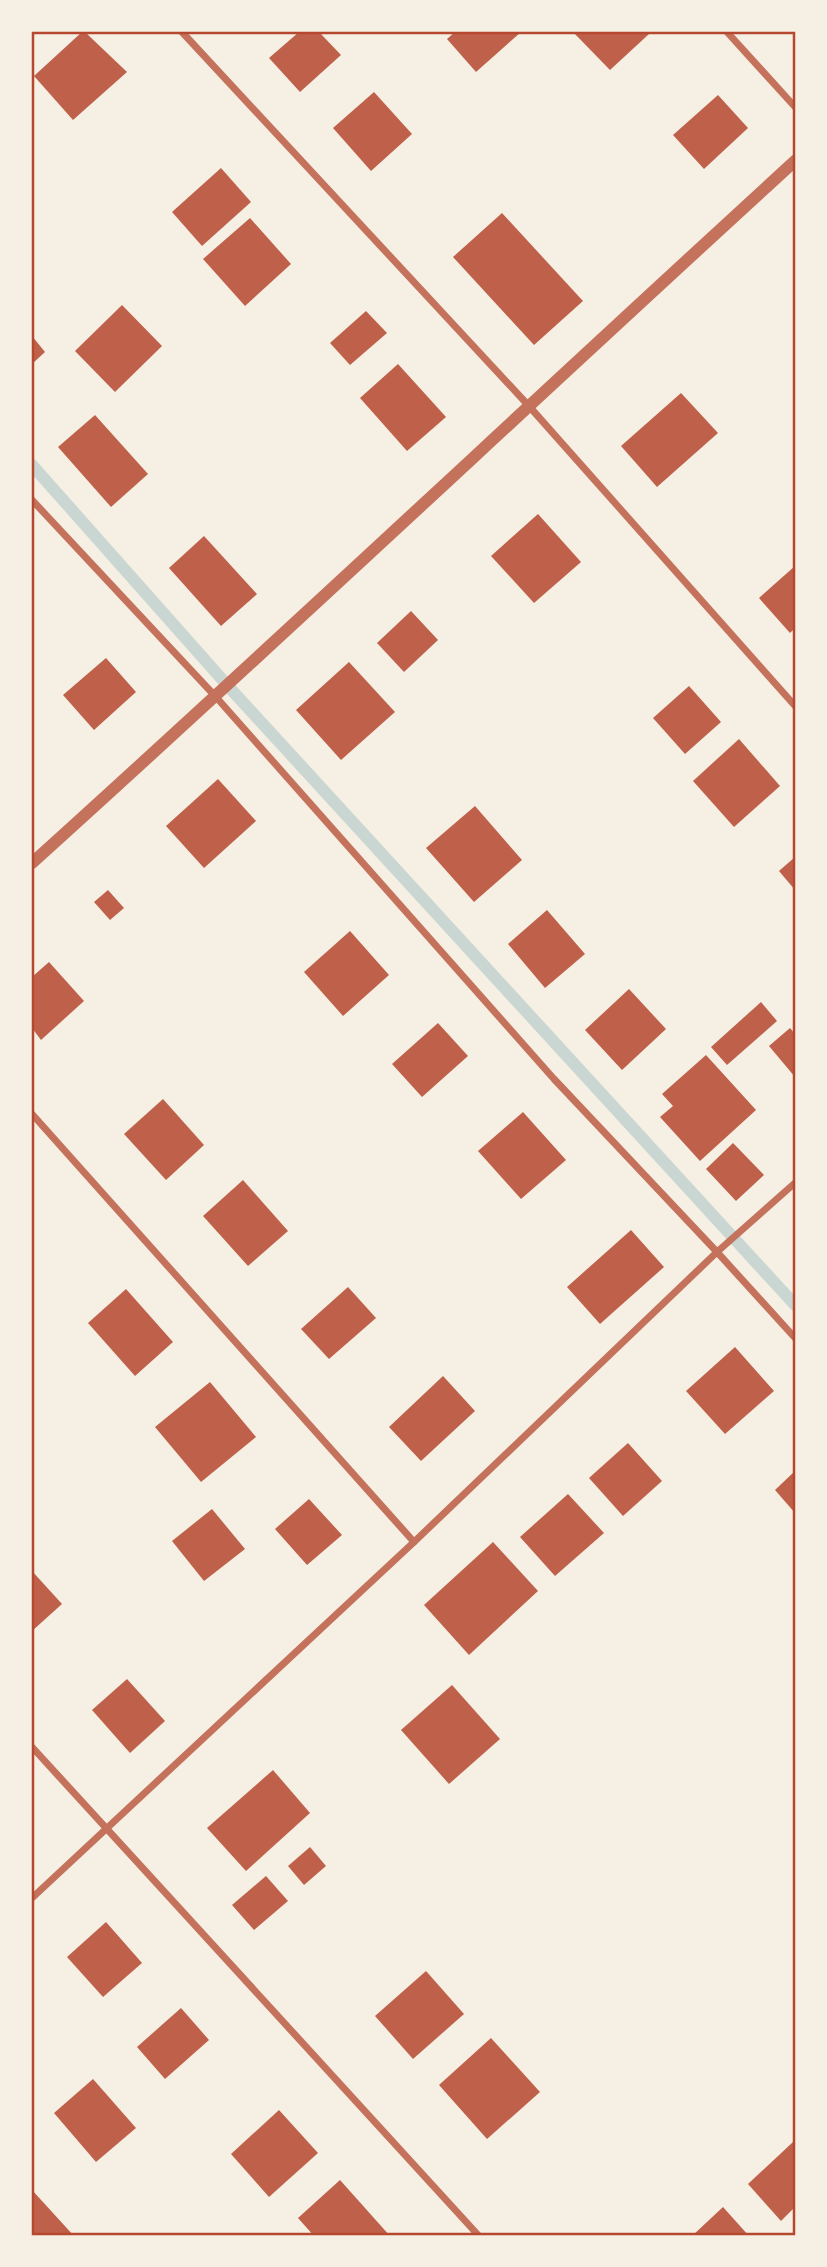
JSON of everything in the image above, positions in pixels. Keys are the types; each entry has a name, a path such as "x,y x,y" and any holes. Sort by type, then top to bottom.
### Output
{"street":[{"path":"182,32 528,405 796,707"},
{"path":"727,32 796,108"},
{"path":"32,863 216,697 528,405 796,160"},
{"path":"32,500 216,697 554,1079 718,1252 796,1339"},
{"path":"32,1114 414,1542"},
{"path":"32,1898 414,1542 718,1252 796,1182"},
{"path":"32,1747 479,2235"}],"building":[{"path":"82,32 127,72 73,120 34,76"},
{"path":"299,32 319,32 341,55 300,92 269,58"},
{"path":"455,32 521,32 476,72 447,39"},
{"path":"573,32 646,32 649,34 610,70"},
{"path":"374,92 412,134 371,171 333,128"},
{"path":"718,95 748,128 704,169 673,135"},
{"path":"221,168 251,202 202,246 172,212"},
{"path":"502,213 583,301 534,345 453,257"},
{"path":"250,218 291,264 245,306 203,259"},
{"path":"122,305 162,346 115,392 75,351"},
{"path":"366,311 387,333 350,365 330,343"},
{"path":"32,336 45,352 32,364"},
{"path":"398,364 446,417 407,451 360,398"},
{"path":"681,393 718,433 657,487 621,446"},
{"path":"95,415 148,474 111,507 58,447"},
{"path":"538,514 581,562 534,603 491,556"},
{"path":"204,536 257,594 221,626 169,568"},
{"path":"795,566 795,628 790,633 759,598"},
{"path":"411,611 438,640 404,672 377,643"},
{"path":"106,658 136,692 94,730 63,695"},
{"path":"349,662 395,712 341,760 296,710"},
{"path":"689,686 721,722 685,754 653,718"},
{"path":"739,739 780,786 734,827 693,781"},
{"path":"218,779 256,821 204,868 166,826"},
{"path":"475,806 522,860 474,902 426,848"},
{"path":"795,857 795,890 779,871"},
{"path":"108,890 124,908 110,920 94,902"},
{"path":"547,910 585,954 545,988 508,944"},
{"path":"350,931 389,975 343,1016 304,972"},
{"path":"49,962 84,1001 41,1040 32,1028 32,977"},
{"path":"629,989 666,1029 622,1070 585,1030"},
{"path":"761,1002 777,1021 727,1065 711,1047"},
{"path":"438,1023 468,1056 422,1097 392,1064"},
{"path":"790,1028 795,1034 795,1077 769,1046"},
{"path":"706,1055 756,1110 700,1161 660,1117 673,1106 662,1094"},
{"path":"163,1099 204,1145 166,1180 124,1134"},
{"path":"523,1112 566,1160 521,1199 478,1151"},
{"path":"733,1143 764,1175 736,1201 706,1169"},
{"path":"243,1180 288,1231 248,1266 203,1216"},
{"path":"631,1230 664,1267 600,1324 567,1287"},
{"path":"348,1287 376,1318 329,1359 301,1329"},
{"path":"126,1289 173,1342 135,1376 88,1323"},
{"path":"735,1347 774,1391 725,1434 686,1391"},
{"path":"443,1376 475,1411 421,1461 389,1427"},
{"path":"210,1382 256,1437 201,1482 155,1427"},
{"path":"628,1443 662,1481 623,1516 589,1478"},
{"path":"795,1471 795,1513 775,1490"},
{"path":"568,1494 604,1533 555,1576 520,1537"},
{"path":"309,1499 342,1535 307,1565 275,1529"},
{"path":"212,1509 245,1549 204,1581 172,1541"},
{"path":"493,1542 538,1591 469,1655 424,1605"},
{"path":"32,1571 62,1604 32,1631"},
{"path":"127,1679 165,1721 130,1753 92,1710"},
{"path":"452,1685 500,1739 449,1784 401,1730"},
{"path":"273,1770 310,1813 246,1871 207,1828"},
{"path":"310,1847 326,1866 304,1885 288,1866"},
{"path":"266,1876 288,1901 254,1930 232,1905"},
{"path":"106,1922 142,1963 103,1997 67,1957"},
{"path":"426,1971 464,2014 413,2059 375,2016"},
{"path":"181,2008 209,2040 165,2079 137,2047"},
{"path":"491,2038 540,2092 487,2139 439,2085"},
{"path":"93,2079 136,2128 96,2162 54,2113"},
{"path":"279,2110 318,2153 269,2197 231,2154"},
{"path":"793,2142 795,2207 781,2221 748,2184"},
{"path":"340,2180 390,2236 314,2236 298,2218"},
{"path":"32,2190 74,2236 32,2236"},
{"path":"723,2207 749,2236 692,2236"}],"waterway":[{"path":"32,465 228,686 796,1306"}]}
